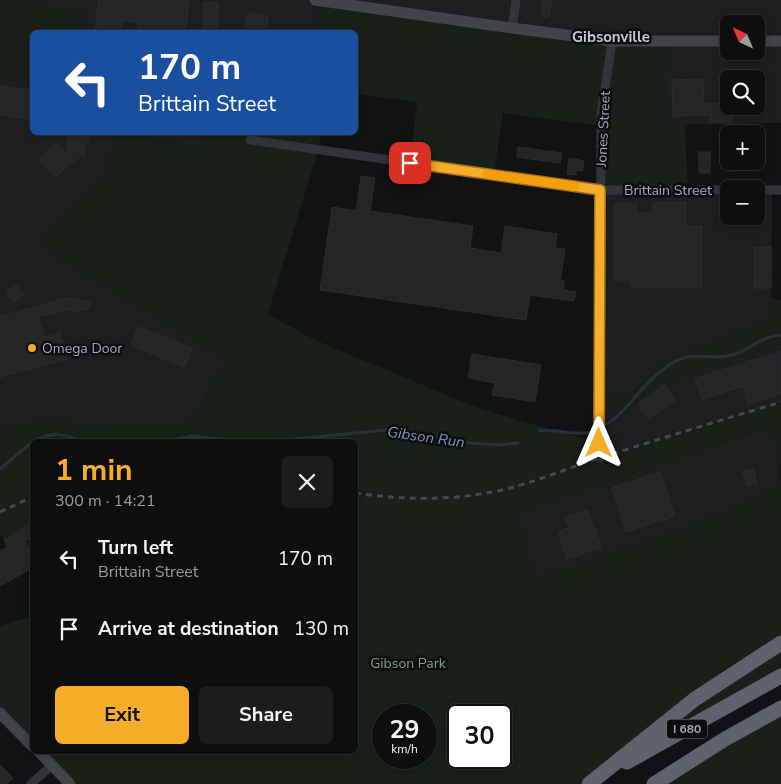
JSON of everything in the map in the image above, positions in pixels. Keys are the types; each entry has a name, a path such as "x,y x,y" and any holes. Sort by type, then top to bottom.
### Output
{"highway":[{"path":"590,784 695,699 781,643"},
{"name":"I 680","path":"594,784 619,766 781,676"},
{"name":"I 680","path":"654,784 725,739 781,708"}],"main road":[{"path":"315,0 612,41 720,41"},
{"path":"765,41 781,41"},
{"path":"0,713 30,744"},
{"path":"41,754 70,784"}],"street":[{"path":"512,28 516,0"},
{"name":"Jones Street","path":"600,458 601,116 612,41"},
{"name":"Brittain Street","path":"250,140 600,190 720,190"},
{"path":"765,190 781,190"},
{"path":"32,784 52,765"}],"shaded area":[{"path":"0,0 781,0 781,123 665,125 666,41 612,41 321,1 316,30 30,30 30,135 117,135 105,177 40,236 63,260 227,361 188,425 81,427 61,418 23,425 0,433"},
{"path":"133,135 207,135 204,148"},
{"path":"600,190 720,190 720,225 765,225 765,190 772,190 771,320 661,363 631,394 599,395"},
{"path":"781,344 781,403 600,460 599,434 657,383"},
{"path":"771,426 780,453 779,488 678,532 536,579 515,512"}],"green space":[{"path":"0,0 86,11 82,30 30,30 30,85 0,80"},
{"path":"321,1 420,15 667,41 665,125 685,125 688,190 600,190 601,126 503,113 494,175 410,163 417,102 358,94 358,30 316,30"},
{"name":"Gibson Park","path":"117,135 129,135 204,148 207,135 321,135 318,150 268,314 315,340 480,409 599,443 600,460 781,403 781,676 589,784 70,784 41,754 358,754 358,439 30,439 30,524 4,540 0,533 0,433 23,425 61,418 81,427 188,425 227,362 63,260 40,236 105,177","holes":["770,426 780,453 779,487 678,532 536,578 516,512"]},
{"path":"771,298 781,301 781,344 657,383 599,434 599,395 631,394 661,363 771,320"},
{"path":"30,617 30,744 0,713 0,626"},
{"path":"781,708 781,784 654,784"}],"building":[{"path":"99,0 189,0 185,30 138,29 138,22 123,20 121,30 95,30"},
{"path":"543,0 552,0 549,17 544,17 541,14"},
{"path":"204,3 218,3 218,30 204,30"},
{"path":"248,13 268,16 266,30 245,30"},
{"path":"703,79 704,104 720,103 720,115 733,115 733,122 711,122 710,115 673,116 672,80"},
{"path":"0,86 30,91 30,119 0,115"},
{"path":"68,135 88,135 88,142 84,142 84,156 80,156 55,177 39,158 58,143 68,156"},
{"path":"518,147 562,153 560,163 517,157"},
{"path":"699,152 710,152 710,173 699,173"},
{"path":"569,158 584,161 582,171 576,170 576,175 567,174"},
{"path":"361,176 375,178 370,211 473,226 470,248 501,253 505,226 557,234 555,248 565,249 560,281 564,281 563,290 576,292 574,301 530,295 526,320 320,290 332,207 356,211"},
{"path":"686,202 686,227 702,226 702,287 631,287 631,280 614,280 614,204 636,204 636,213 653,213 653,203"},
{"path":"754,247 771,247 771,288 754,288"},
{"path":"16,284 24,294 14,303 6,293"},
{"name":"Omega Door","path":"67,298 91,302 90,308 71,313 70,309 38,317 44,337 60,333 67,359 0,377 0,317"},
{"path":"138,327 192,348 184,367 131,345"},
{"path":"781,351 781,393 748,404 743,386 702,400 695,379"},
{"path":"472,354 541,365 535,402 492,395 495,383 468,378"},
{"path":"664,385 675,400 649,419 638,404"},
{"path":"753,469 757,483 747,486 743,472"},
{"path":"660,472 675,516 626,532 612,488"},
{"path":"588,510 601,547 567,559 558,532 569,528 565,517"},
{"path":"30,524 30,538 25,541 30,551 30,569 0,586 0,551 8,547 4,540"},
{"path":"0,765 13,778 7,784 0,784"}],"waterway":[{"name":"Gibson Run","path":"539,431 579,434 592,432 612,421 652,379 676,361 692,356 720,357 732,355 766,338 781,335"},
{"name":"Gibson Run","path":"295,439 386,430 472,443 498,445 518,443"},
{"name":"Gibson Run","path":"39,439 53,435 76,439"},
{"name":"Gibson Run","path":"178,439 191,436 219,439"},
{"name":"Gibson Run","path":"0,469 30,444"}],"railway":[{"path":"358,493 410,498 447,498 502,490 781,402"},
{"path":"0,512 30,498"}],"slow traffic":[{"path":"487,174 575,186"}],"place":[{"name":"Omega Door","path":"32,348"}],"district":[{"name":"Gibsonville","path":"611,37"}],"route":[{"path":"410,163 600,190 599,443"}]}
